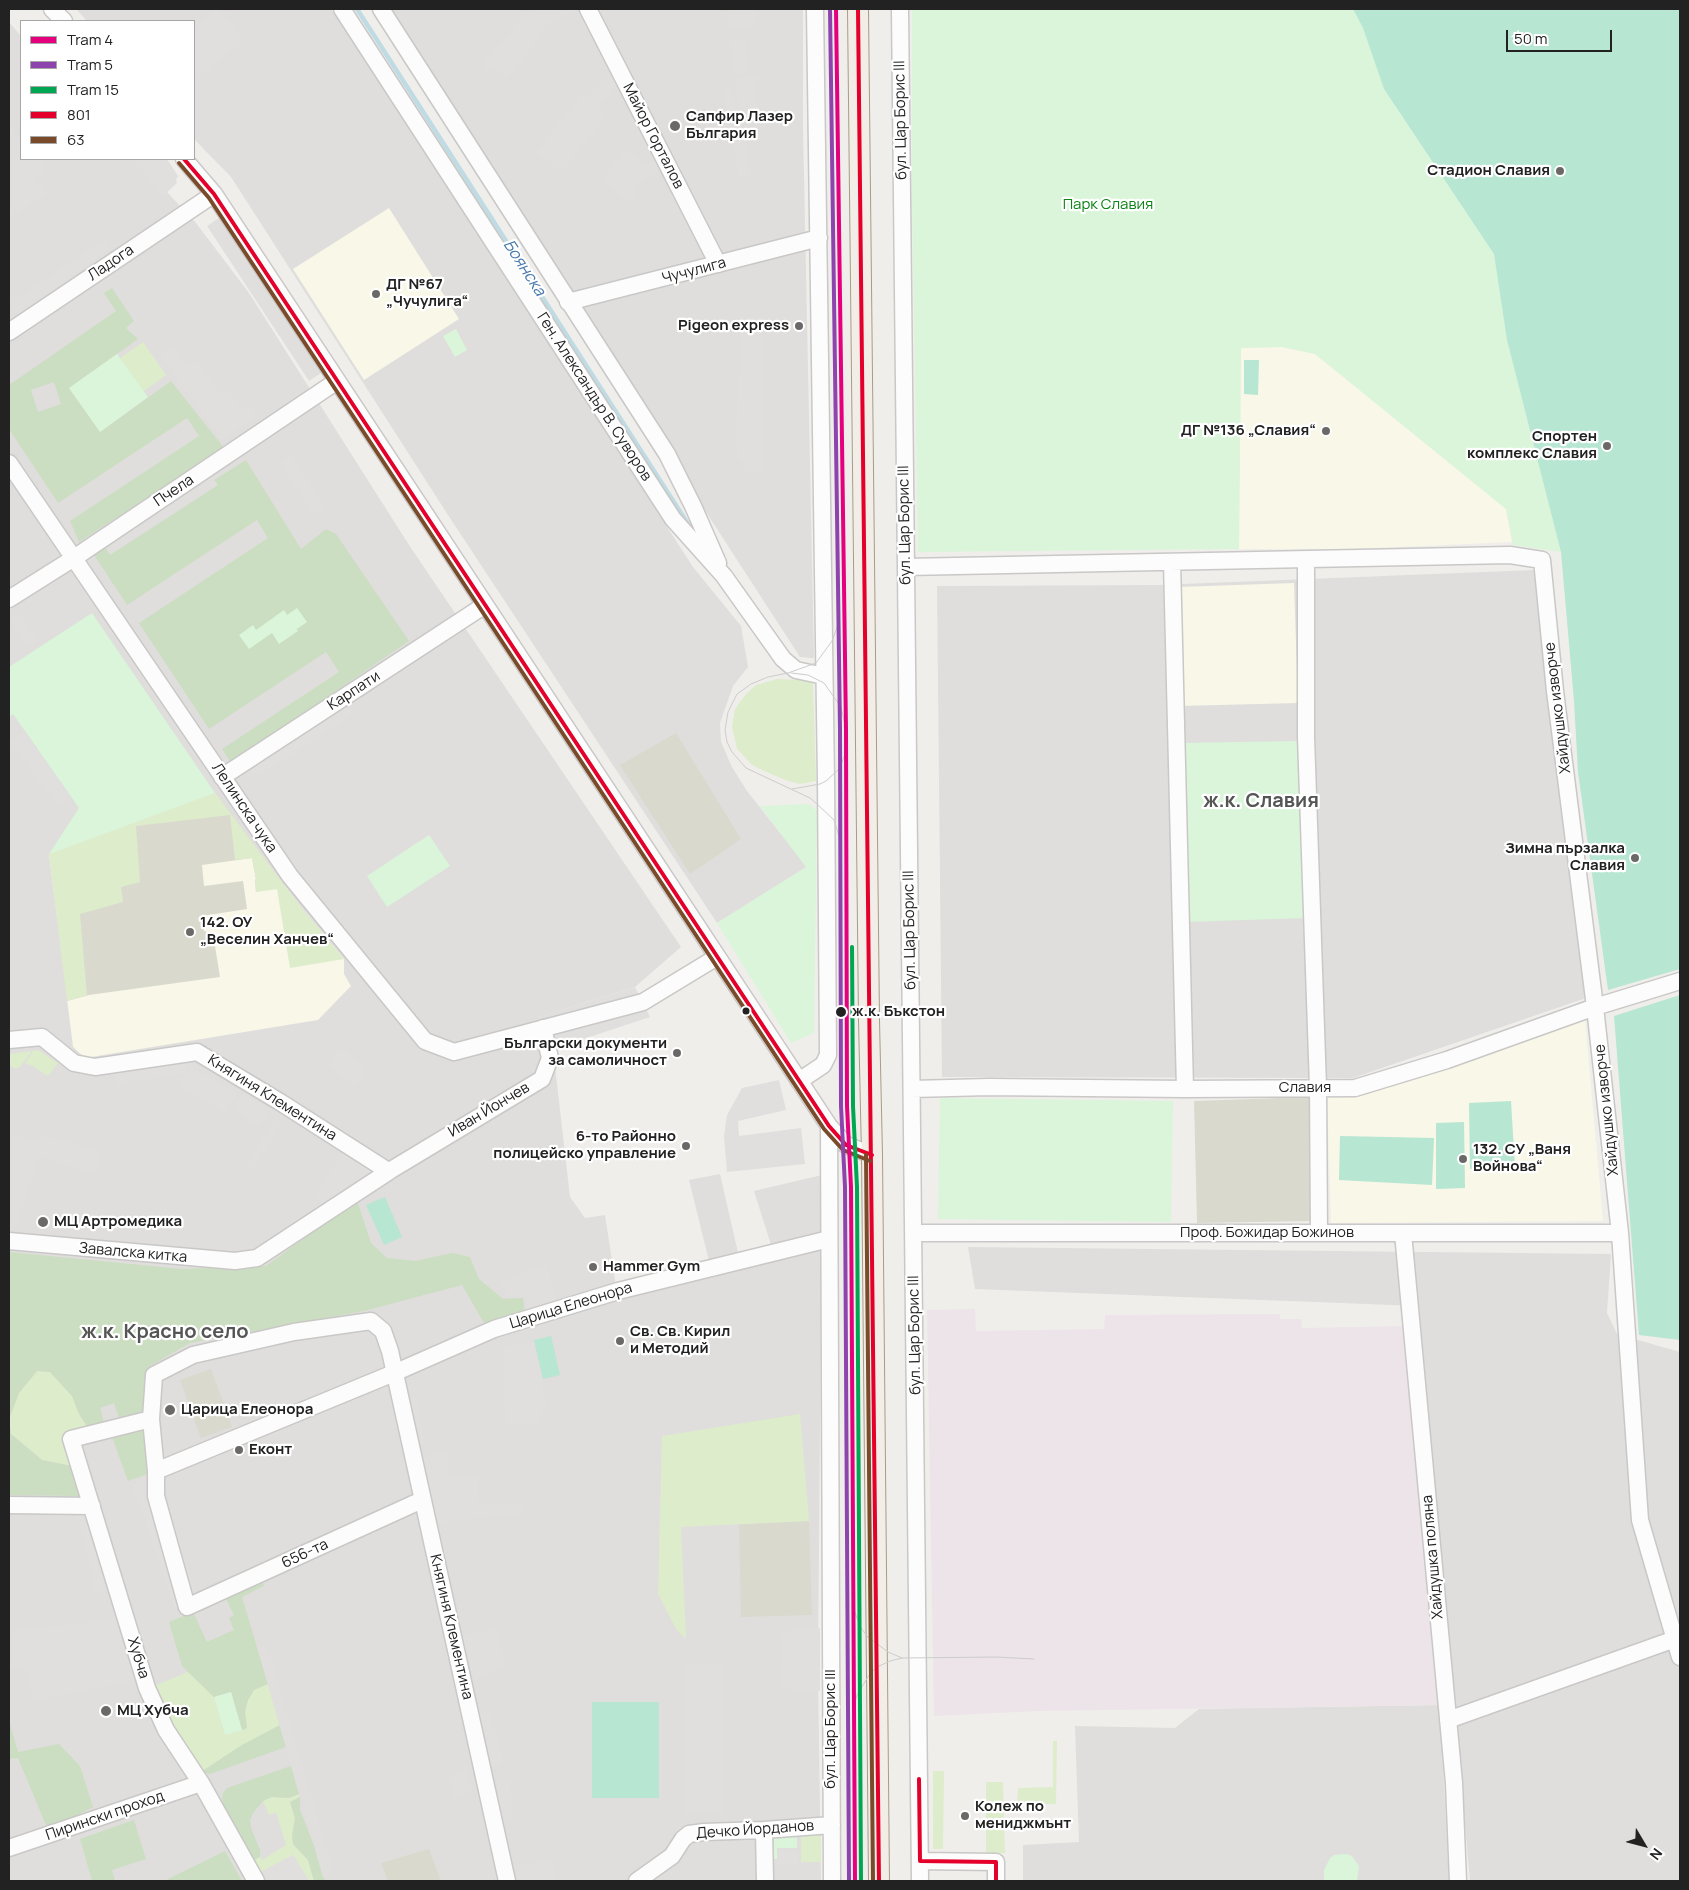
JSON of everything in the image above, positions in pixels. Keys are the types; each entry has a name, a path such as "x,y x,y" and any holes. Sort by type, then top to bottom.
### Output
{"main road":[{"path":"858,9 879,1881"}],"street":[{"path":"52,9 63,20"},
{"name":"Ген. Александър В. Суворов","path":"342,9 673,519 724,576 783,659 796,670 824,676"},
{"name":"Ген. Александър В. Суворов","path":"381,9 667,454 693,506 724,576"},
{"name":"Майор Горталов","path":"588,9 718,264"},
{"path":"799,1081 823,1065 828,1055 816,9"},
{"name":"бул. Цар Борис III","path":"900,9 920,1881"},
{"path":"185,160 214,194 829,1126 846,1145 872,1155"},
{"name":"Ладога","path":"9,332 214,194"},
{"name":"Чучулига","path":"568,302 819,238"},
{"name":"Пчела","path":"9,599 74,558 337,381"},
{"name":"Лелинска чука","path":"9,463 290,876 425,1042 454,1052 543,1028"},
{"name":"Хайдушко изворче","path":"1306,560 1510,555 1542,560 1555,691 1595,1007 1620,1234 1640,1520 1680,1658"},
{"path":"906,567 1306,560 1306,737 1318,1087 1319,1233"},
{"path":"1172,562 1185,1089"},
{"name":"Карпати","path":"222,777 485,606"},
{"path":"543,1028 643,1002 717,956"},
{"name":"Славия","path":"912,1089 989,1087 1355,1088 1447,1060 1595,1007 1680,981"},
{"name":"Иван Йончев","path":"257,1258 388,1172 542,1078 550,1058 543,1028"},
{"name":"Княгиня Клементина","path":"9,1040 42,1038 74,1063 95,1067 198,1052 280,1102 388,1172"},
{"name":"бул. Цар Борис III","path":"829,1126 832,1881"},
{"name":"Проф. Божидар Божинов","path":"914,1233 1620,1234"},
{"name":"Хайдушка поляна","path":"1403,1233 1454,1783 1458,1881"},
{"name":"Царица Елеонора","path":"156,1471 394,1373 494,1329 618,1291 830,1239"},
{"name":"Завалска китка","path":"9,1241 229,1261 257,1258"},
{"name":"Княгиня Клементина","path":"151,1418 154,1374 192,1355 294,1332 371,1321 383,1331 507,1881"},
{"path":"151,1418 156,1471"},
{"name":"Хубча","path":"151,1418 71,1440 147,1688 166,1730 201,1783 256,1881"},
{"name":"656-та","path":"156,1471 156,1496 188,1607 422,1500"},
{"path":"9,1505 92,1506"},
{"path":"1448,1720 1675,1640"},
{"name":"Пирински проход","path":"9,1848 201,1783"},
{"name":"Дечко Йорданов","path":"637,1881 672,1856 683,1839 689,1834 832,1824"},
{"path":"764,1830 765,1881"},
{"path":"920,1861 996,1862 996,1881"}],"shaded area":[{"path":"76,9 331,9 693,567 741,626 748,667 733,686 720,723 721,742 732,767 747,791 807,867 717,923 448,515 231,177 195,140 195,20 86,20"},
{"path":"216,9 219,9 245,40 195,80 195,26"},
{"path":"380,9 803,9 803,127 814,658 800,657"},
{"path":"534,9 577,9 542,26 547,30 506,79 493,68 487,73 480,67 526,13"},
{"path":"727,9 756,9 756,27 728,29"},
{"path":"9,22 20,35 20,160 137,160 196,223 249,293 409,545 681,947 635,987 539,1017 553,1049 570,1197 585,1218 605,1215 616,1287 710,1265 689,1180 720,1174 739,1257 772,1248 754,1191 822,1175 818,1670 821,1881 9,1881"},
{"path":"746,39 748,73 734,74 728,40"},
{"path":"610,74 619,84 598,107 607,116 562,173 536,152 581,95 585,98"},
{"path":"757,76 757,119 742,118 734,78"},
{"path":"733,88 751,175 739,177 722,90"},
{"path":"9,123 20,138 20,160 43,160 48,167 36,177 47,193 9,219"},
{"path":"628,149 645,164 658,155 665,166 635,188 639,192 629,204 601,179"},
{"path":"132,160 168,160 178,176 177,183 163,196"},
{"name":"ДГ №67 „Чучулига“","path":"389,208 459,319 364,380 293,269"},
{"path":"219,218 321,373 309,381 207,226"},
{"path":"103,240 110,250 9,319 9,304"},
{"path":"741,317 761,317 761,474 744,473 744,460 739,459 738,453 735,451"},
{"path":"171,346 186,366 196,359 222,395 229,391 242,409 249,404 257,415 222,441 159,355"},
{"name":"ДГ №136 „Славия“","path":"1282,347 1315,354 1506,509 1512,542 1352,549 1239,549 1241,348"},
{"path":"291,454 326,507 314,515 279,462"},
{"path":"210,474 218,485 110,555 103,544"},
{"path":"1534,570 1586,998 1353,1078 942,1077 937,586 1159,585"},
{"path":"1294,583 1298,703 1179,706 1178,587"},
{"path":"20,612 38,641 27,648 9,620"},
{"path":"347,700 356,713 256,777 248,764"},
{"path":"24,730 72,798 59,808 9,742"},
{"path":"676,733 741,839 690,874 620,765"},
{"name":"142. ОУ „Веселин Ханчев“","path":"215,793 299,905 344,959 344,974 351,986 318,1020 85,1058 73,1047 49,854"},
{"path":"215,793 284,885 256,892 256,879 252,858 202,865 204,886 243,881 247,909 202,916 204,931 213,934 220,977 89,995 67,1001 54,893 126,826"},
{"path":"635,987 650,1017 553,1049 539,1017"},
{"name":"132. СУ „Ваня Войнова“","path":"1585,1019 1603,1221 1331,1223 1327,1096 1362,1094"},
{"path":"340,1047 369,1069 355,1087 326,1065"},
{"path":"184,1061 186,1073 116,1084 114,1072"},
{"path":"191,1066 237,1094 225,1113 179,1085"},
{"path":"779,1080 786,1110 738,1121 739,1136 801,1128 805,1164 727,1172 724,1136 727,1115 742,1088"},
{"path":"243,1093 270,1110 260,1127 233,1110"},
{"path":"1309,1097 1312,1221 1197,1223 1194,1101"},
{"path":"275,1118 282,1122 253,1171 246,1167"},
{"path":"9,1133 36,1142 41,1134 102,1152 94,1175 39,1156 17,1226 9,1224"},
{"path":"345,1149 380,1170 322,1205 315,1194"},
{"path":"968,1247 1611,1254 1607,1313 1617,1334 1680,1352 1680,1881 1470,1881 1419,1306 975,1289"},
{"path":"547,1264 557,1301 527,1310 524,1295 506,1296 502,1281"},
{"path":"975,1309 976,1331 1104,1329 1105,1315 1280,1314 1280,1319 1301,1319 1302,1328 1404,1326 1440,1705 1038,1711 934,1716 927,1310"},
{"path":"534,1343 547,1409 541,1411 541,1423 505,1425 503,1347"},
{"path":"211,1369 232,1427 201,1438 180,1380"},
{"path":"417,1397 425,1444 413,1446 403,1398"},
{"path":"447,1454 448,1475 478,1476 479,1503 523,1505 524,1514 432,1523 416,1455"},
{"path":"157,1475 199,1601 174,1609 132,1484"},
{"path":"93,1512 113,1588 96,1593 77,1516"},
{"path":"809,1521 812,1615 741,1617 739,1524"},
{"path":"120,1619 138,1681 35,1700 24,1666 9,1670 9,1631"},
{"path":"497,1628 505,1666 474,1681 460,1635"},
{"path":"820,1628 820,1691 780,1689 783,1631"},
{"path":"267,1644 334,1874 323,1877 257,1647"},
{"path":"685,1665 723,1665 723,1813 685,1813"},
{"path":"1440,1705 1449,1881 1023,1881 1023,1845 1079,1842 1075,1726 1175,1728 1199,1709"},
{"path":"480,1713 491,1714 492,1729 497,1730 498,1750 502,1750 502,1764 490,1766"},
{"path":"467,1772 473,1791 454,1797 448,1778"},
{"path":"510,1781 513,1820 501,1822 497,1783"},
{"path":"429,1849 441,1881 388,1881 381,1863"},
{"path":"777,1851 798,1851 798,1865 777,1865"},
{"path":"293,1855 309,1881 266,1881 261,1872"},
{"path":"554,1861 555,1881 518,1881 514,1865"}],"green space":[{"name":"Парк Славия","path":"912,9 1353,9 1363,28 1384,89 1494,253 1507,340 1561,552 1513,545 1506,509 1315,354 1282,347 1241,348 1239,549 918,552 912,195"},
{"name":"Спортен комплекс Славия","path":"1353,9 1680,9 1680,969 1608,990 1578,772 1561,552 1507,340 1494,254 1384,89 1363,28"},
{"path":"112,288 134,321 126,328 138,339 69,388 100,432 171,381 224,448 79,542 70,521 199,436 187,418 58,503 9,429 9,385 116,311 104,293","holes":["54,382 61,404 38,412 31,390"]},
{"path":"456,329 467,350 455,357 443,336"},
{"path":"143,342 166,375 143,392 120,358"},
{"path":"117,354 148,397 100,432 69,388"},
{"path":"1244,360 1259,360 1258,395 1244,394"},
{"path":"246,460 301,549 326,529 336,534 409,641 231,763 222,749 339,672 326,652 209,729 139,623 268,538 257,520 127,605 94,555"},
{"path":"297,608 307,622 297,629 295,627 298,631 279,644 272,633 249,649 239,635 253,625 256,630 284,610 287,615"},
{"path":"92,613 215,793 49,854 79,808 13,714 9,717 9,667"},
{"path":"777,679 802,680 813,683 816,781 800,784 788,781 752,765 737,749 732,727 735,709 746,694 756,685"},
{"path":"1300,741 1307,918 1186,922 1179,743"},
{"path":"215,793 299,905 344,959 290,968 277,889 256,892 256,879 252,858 235,860 230,815 136,826 140,882 121,887 123,902 80,914 87,995 67,1001 49,854"},
{"path":"811,805 817,811 814,1033 791,1043 717,923 806,867 760,806"},
{"path":"429,835 450,866 387,907 367,876"},
{"path":"1680,995 1680,1340 1639,1335 1614,1016"},
{"path":"38,1050 58,1063 48,1076 25,1063 33,1051"},
{"path":"32,1051 19,1068 9,1065 9,1054"},
{"path":"940,1098 1173,1101 1171,1222 938,1219"},
{"path":"1511,1101 1515,1168 1470,1169 1469,1103"},
{"path":"1464,1122 1465,1188 1436,1189 1436,1123"},
{"path":"1340,1136 1434,1138 1432,1185 1339,1180"},
{"path":"385,1197 402,1237 384,1245 366,1205"},
{"path":"357,1200 371,1243 387,1258 415,1261 452,1253 470,1257 479,1279 503,1299 523,1298 525,1315 484,1323 462,1285 364,1311 190,1343 148,1367 144,1416 120,1421 114,1403 100,1408 105,1426 90,1431 79,1414 72,1396 50,1372 37,1371 19,1393 9,1419 9,1252 182,1269 266,1266"},
{"path":"551,1336 560,1375 543,1379 534,1340"},
{"path":"37,1371 50,1372 72,1396 79,1414 90,1431 66,1437 72,1466 42,1460 11,1434 9,1419 19,1393"},
{"path":"800,1414 809,1521 681,1527 686,1639 676,1629 658,1594 662,1436"},
{"path":"9,1419 11,1434 42,1460 72,1466 79,1496 9,1495"},
{"path":"145,1426 150,1473 128,1481 112,1437"},
{"path":"262,1581 264,1586 242,1597 268,1684 254,1690 248,1700 245,1711 247,1728 242,1730 231,1692 214,1697 182,1666 169,1622 193,1612 207,1642 234,1630 229,1618 234,1615 226,1599"},
{"path":"188,1672 214,1697 225,1735 247,1728 245,1711 248,1700 254,1690 268,1684 280,1725 242,1745 201,1772 181,1741 156,1685"},
{"path":"231,1692 242,1730 225,1735 214,1697"},
{"path":"592,1702 659,1702 659,1798 592,1798"},
{"path":"9,1720 18,1752 59,1744 80,1766 93,1807 48,1830 18,1758 9,1759"},
{"path":"280,1725 286,1747 210,1774 201,1772 242,1745"},
{"path":"1053,1741 1057,1741 1056,1804 1017,1804 1018,1788 1053,1787"},
{"path":"291,1766 299,1794 289,1798 272,1797 263,1801 253,1813 250,1820 251,1828 260,1850 260,1857 252,1861 225,1813 223,1793 227,1788"},
{"path":"933,1771 944,1771 943,1849 933,1849"},
{"path":"986,1782 1003,1782 1005,1853 986,1853"},
{"path":"299,1794 300,1797 290,1802 295,1818 292,1836 293,1844 308,1860 314,1881 309,1881 293,1855 261,1872 253,1861 260,1857 262,1860 286,1845 276,1812 269,1815 263,1801 272,1797 289,1798"},
{"path":"300,1797 300,1810 315,1848 323,1877 327,1881 314,1881 308,1860 293,1844 292,1836 295,1818 290,1802"},
{"path":"134,1820 146,1859 112,1870 115,1881 92,1881 80,1839"},
{"path":"774,1834 797,1834 797,1848 777,1848 777,1859 773,1859"},
{"path":"801,1834 821,1834 821,1862 801,1862"},
{"path":"225,1851 242,1881 169,1881 168,1879"},
{"path":"1346,1854 1352,1856 1359,1866 1357,1881 1324,1881 1324,1870 1330,1858 1334,1855"}],"waterway":[{"name":"Боянска","path":"357,9 690,527"}],"tram line":[{"name":"5","path":"830,9 840,729 841,1106 845,1187 849,1881"},
{"name":"4","path":"836,9 846,729 847,1106 851,1187 855,1881"},
{"path":"838,625 832,641 816,663 788,673 768,677 751,684 737,694 728,712 725,730 727,742 732,752 746,768 810,798 834,820 840,839"},
{"path":"791,673 808,675 824,683 841,707 846,729"},
{"path":"792,789 820,784 826,781 839,769 846,752"},
{"name":"15","path":"852,947 853,1106 857,1187 861,1881"},
{"path":"852,1605 861,1628 868,1637 888,1652 902,1658 996,1657 1034,1659"},
{"path":"853,1710 857,1695 869,1675 877,1667 902,1658"}],"transit line":[{"name":"801","path":"858,9 879,1881"},
{"name":"801","path":"185,160 214,194 829,1126 846,1145 872,1155"},
{"name":"63","path":"179,163 209,198 824,1129 843,1150 870,1161"},
{"name":"63","path":"866,1155 873,1881"},
{"name":"801","path":"919,1779 920,1861 996,1862 996,1881"}],"place":[{"name":"Сапфир Лазер България","path":"675,126"},
{"name":"Стадион Славия","path":"1560,171"},
{"name":"ДГ №67 „Чучулига“","path":"376,294"},
{"name":"Pigeon express","path":"799,326"},
{"name":"ДГ №136 „Славия“","path":"1326,431"},
{"name":"Спортен комплекс Славия","path":"1607,446"},
{"name":"Зимна пързалка Славия","path":"1635,858"},
{"name":"142. ОУ „Веселин Ханчев“","path":"190,932"},
{"name":"ж.к. Бъкстон","path":"841,1012"},
{"name":"Български документи за самоличност","path":"677,1053"},
{"name":"6-то Районно полицейско управление","path":"686,1146"},
{"name":"132. СУ „Ваня Войнова“","path":"1463,1159"},
{"name":"МЦ Артромедика","path":"43,1222"},
{"name":"Hammer Gym","path":"593,1267"},
{"name":"Св. Св. Кирил и Методий","path":"620,1341"},
{"name":"Царица Елеонора","path":"170,1410"},
{"name":"Еконт","path":"239,1450"},
{"name":"МЦ Хубча","path":"106,1711"},
{"name":"Колеж по мениджмънт","path":"965,1816"}],"district":[{"name":"ж.к. Славия","path":"1261,801"},
{"name":"ж.к. Красно село","path":"165,1332"}]}
